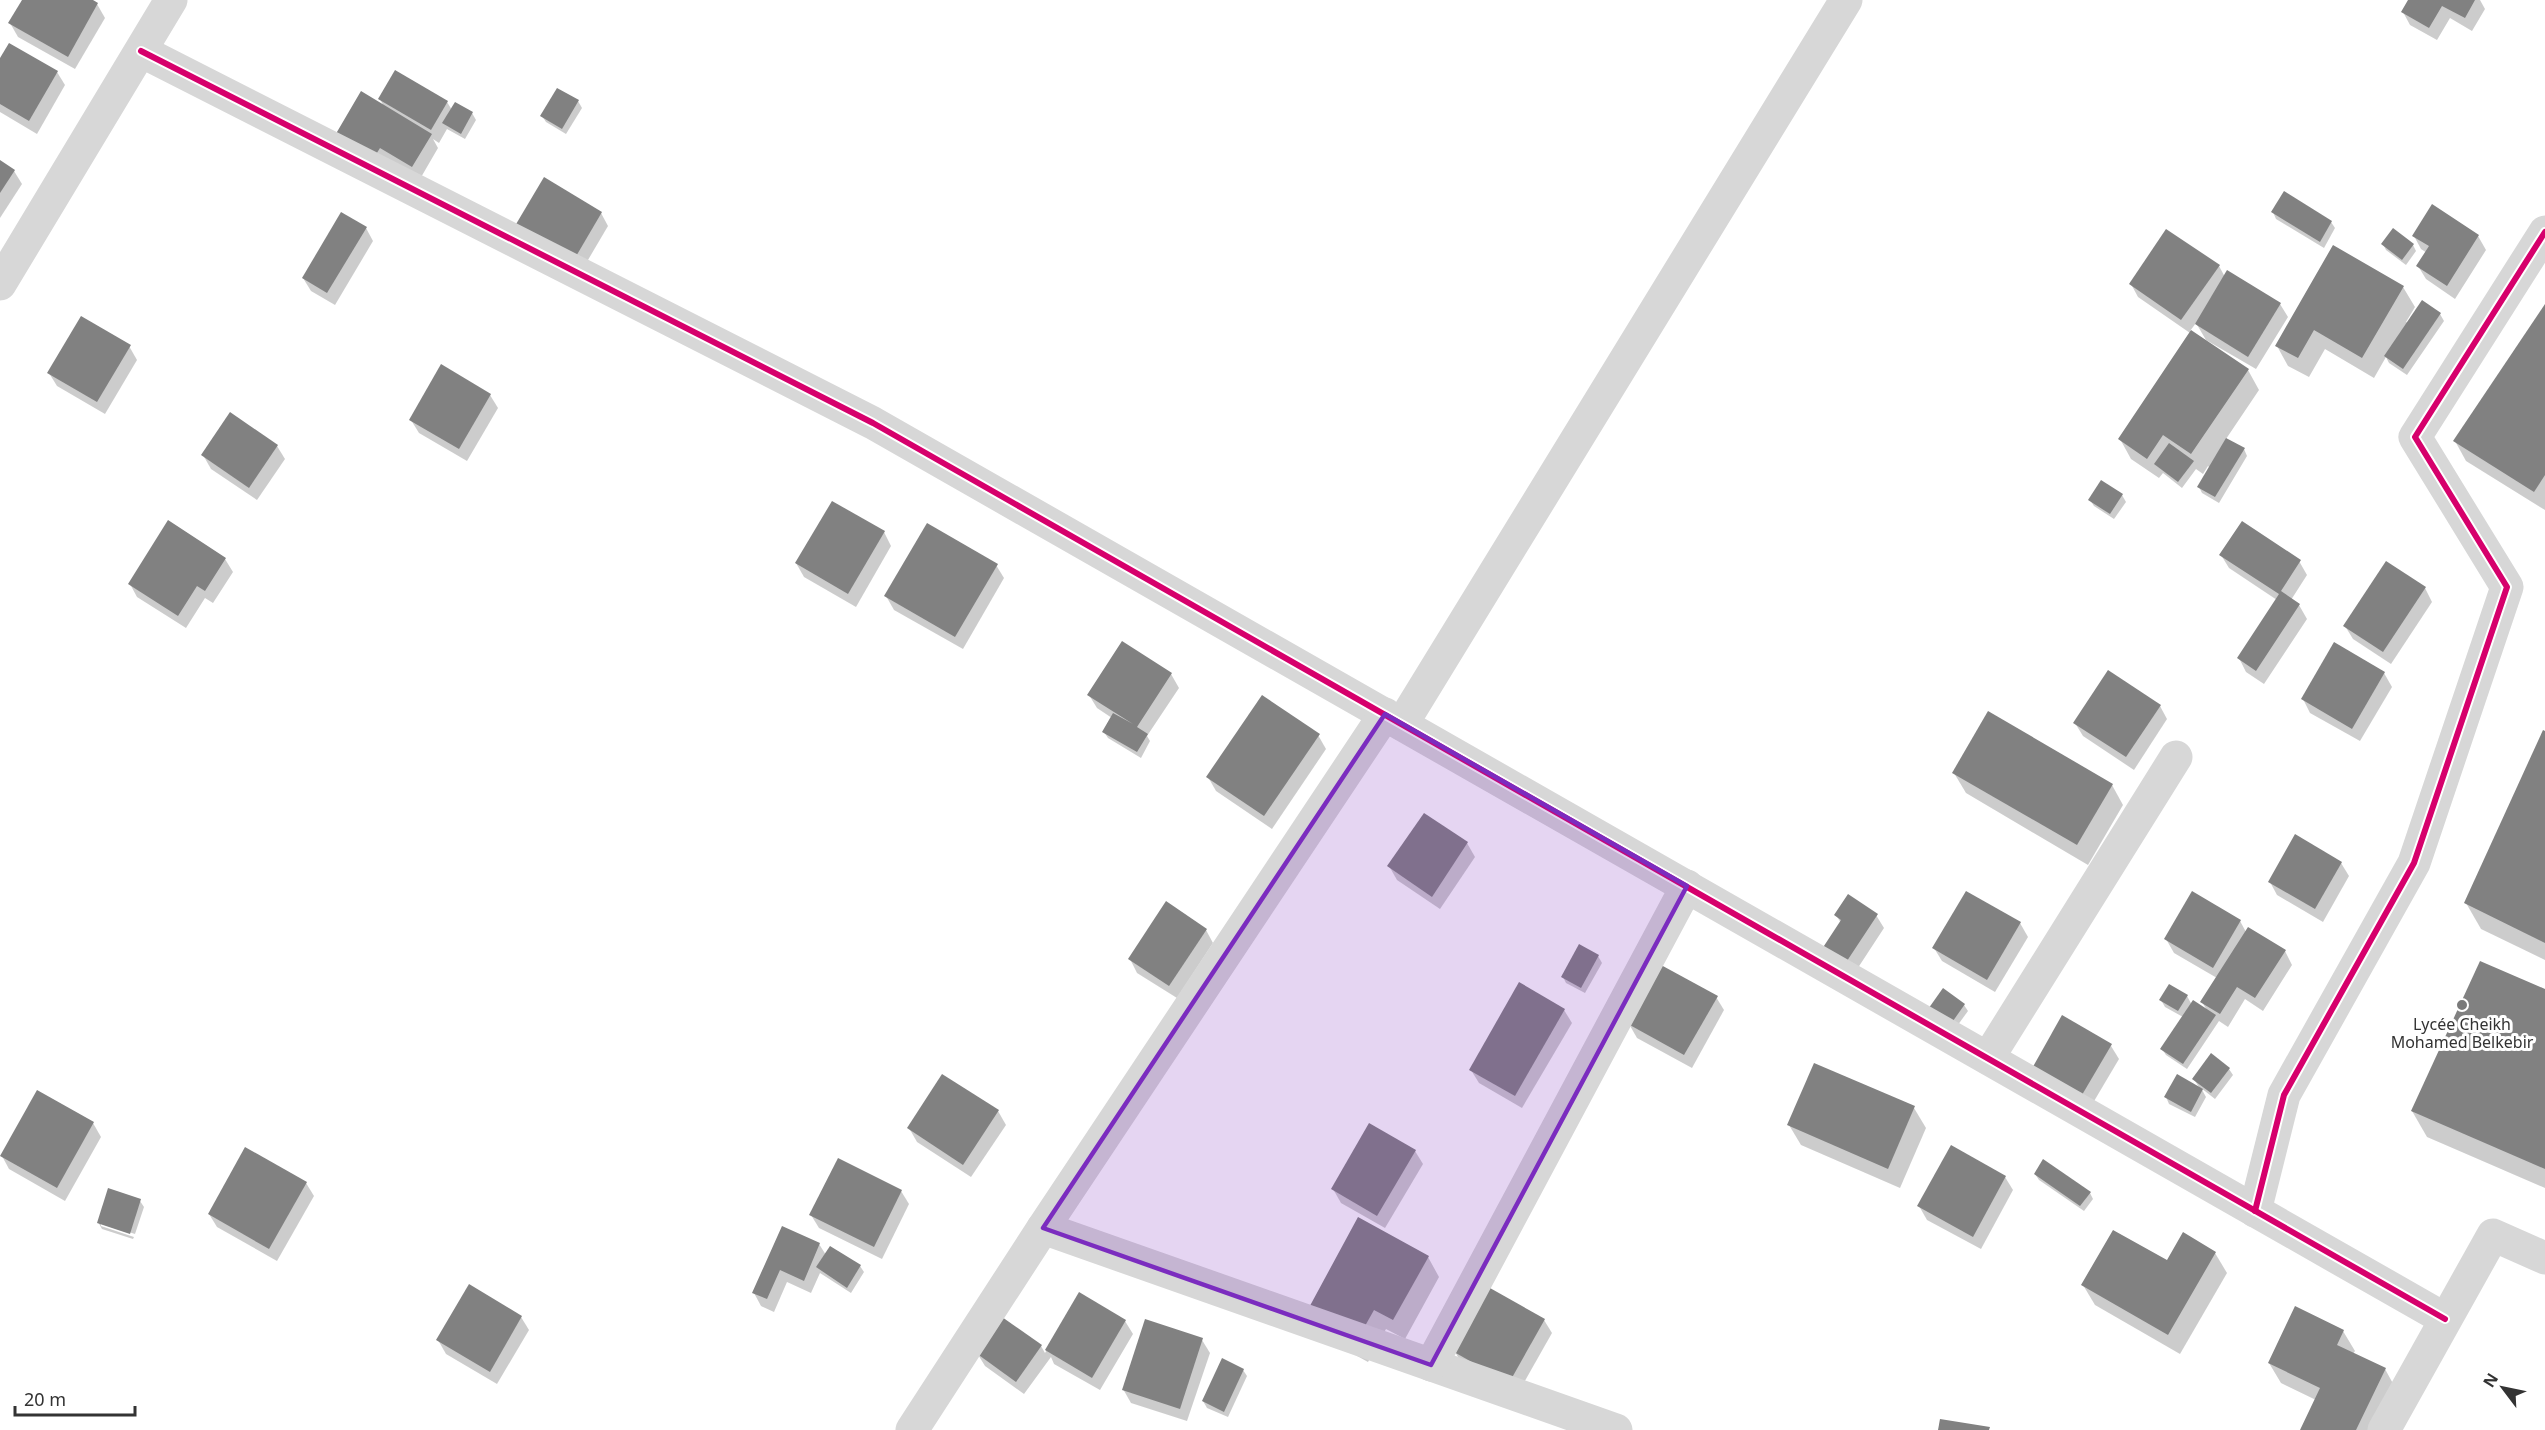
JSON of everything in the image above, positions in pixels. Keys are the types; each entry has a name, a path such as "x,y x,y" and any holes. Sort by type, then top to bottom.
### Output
{"street":[{"path":"0,284 171,0"},
{"path":"912,1430 1042,1228 1393,719 1846,0"},
{"path":"141,51 873,423 2445,1319"},
{"path":"2255,1211 2284,1095 2414,863 2507,587 2415,437 2545,232"},
{"path":"1988,1058 2176,757"},
{"path":"1431,1365 1687,886"},
{"path":"1042,1228 1617,1430"},
{"path":"2384,1430 2493,1235 2545,1258"}],"highlighted area":[{"path":"1385,714 1687,886 1431,1365 1043,1228"}],"building":[{"path":"22,0 93,0 98,3 68,57 8,23"},
{"path":"2408,0 2475,0 2465,18 2442,6 2429,28 2401,12"},
{"path":"9,43 58,71 29,121 0,104 0,58"},
{"path":"395,70 448,101 431,130 378,99"},
{"path":"557,88 579,100 562,129 540,116"},
{"path":"361,91 432,134 412,167 380,148 365,172 327,149"},
{"path":"455,102 473,112 461,134 442,123"},
{"path":"0,160 15,170 0,193"},
{"path":"544,177 602,212 568,270 509,236"},
{"path":"2284,191 2332,221 2320,242 2271,212"},
{"path":"2432,204 2479,235 2447,286 2416,266 2429,246 2412,236"},
{"path":"341,212 367,227 327,293 302,278"},
{"path":"2393,228 2414,244 2402,260 2381,244"},
{"path":"2166,229 2220,265 2181,320 2129,284"},
{"path":"2333,245 2404,286 2362,358 2314,330 2298,358 2275,346"},
{"path":"2227,270 2281,303 2248,357 2195,324"},
{"path":"2422,300 2441,313 2403,369 2384,356"},
{"path":"2545,304 2545,475 2534,492 2453,441"},
{"path":"81,316 131,345 97,402 47,373"},
{"path":"2191,330 2249,369 2191,454 2163,435 2147,459 2118,439"},
{"path":"441,364 491,394 459,449 409,420"},
{"path":"230,412 278,445 249,488 201,455"},
{"path":"2226,438 2245,448 2215,497 2197,487"},
{"path":"2169,443 2194,461 2178,482 2154,464"},
{"path":"2101,480 2123,494 2110,514 2088,500"},
{"path":"832,501 885,531 848,594 795,563"},
{"path":"168,520 226,558 205,591 197,586 178,616 128,584"},
{"path":"2242,521 2301,560 2281,591 2300,604 2256,671 2237,658 2279,594 2219,555"},
{"path":"927,523 998,564 955,637 884,596"},
{"path":"2386,561 2426,587 2383,652 2343,626"},
{"path":"1122,641 1172,673 1137,727 1148,734 1137,752 1102,732 1113,713 1133,724 1087,695"},
{"path":"2334,642 2385,672 2352,729 2301,699"},
{"path":"2108,670 2161,705 2126,757 2073,723"},
{"path":"1262,695 1320,734 1264,816 1206,777"},
{"path":"1988,711 2113,784 2077,845 1952,773"},
{"path":"2543,730 2545,731 2545,943 2464,903"},
{"path":"1424,813 1468,842 1432,897 1387,866"},
{"path":"2295,834 2342,862 2315,909 2268,882"},
{"path":"1966,891 2021,922 1987,980 1932,948"},
{"path":"2192,891 2241,920 2213,968 2164,939"},
{"path":"1848,894 1878,914 1843,967 1820,952 1841,920 1834,915"},
{"path":"1166,901 1207,929 1169,986 1128,959"},
{"path":"2248,927 2286,950 2255,998 2237,987 2220,1014 2200,1002"},
{"path":"1579,944 1599,955 1581,988 1561,977"},
{"path":"2480,961 2545,989 2545,1169 2411,1111"},
{"path":"1661,965 1718,996 1684,1055 1628,1024"},
{"path":"1519,982 1565,1009 1515,1096 1469,1070"},
{"path":"2169,984 2188,995 2178,1011 2159,1000"},
{"path":"1943,988 1965,1004 1948,1028 1926,1012"},
{"path":"2193,1000 2216,1015 2183,1064 2160,1049"},
{"path":"2062,1015 2112,1044 2079,1100 2030,1072"},
{"path":"2211,1053 2230,1068 2211,1093 2192,1079"},
{"path":"1814,1063 1915,1106 1888,1169 1787,1125"},
{"path":"942,1074 999,1110 963,1165 907,1128"},
{"path":"2177,1074 2203,1089 2191,1112 2164,1097"},
{"path":"37,1090 94,1122 57,1188 0,1156"},
{"path":"1369,1123 1416,1150 1377,1216 1331,1189"},
{"path":"1951,1145 2006,1176 1973,1237 1917,1206"},
{"path":"245,1147 307,1182 269,1249 208,1214"},
{"path":"838,1158 902,1190 874,1247 809,1215"},
{"path":"2043,1159 2091,1192 2080,1206 2034,1174"},
{"path":"108,1188 141,1199 130,1234 97,1223"},
{"path":"1358,1217 1429,1256 1393,1320 1374,1310 1356,1342 1305,1315"},
{"path":"782,1226 820,1243 804,1281 780,1270 767,1299 752,1293"},
{"path":"2113,1230 2167,1260 2183,1232 2216,1252 2168,1335 2081,1285"},
{"path":"830,1246 861,1265 847,1288 816,1267"},
{"path":"469,1284 522,1316 490,1372 436,1340"},
{"path":"1490,1288 1545,1319 1509,1383 1454,1352"},
{"path":"1079,1292 1126,1320 1092,1378 1045,1350"},
{"path":"2295,1306 2344,1330 2337,1345 2386,1368 2356,1430 2300,1430 2320,1388 2268,1363"},
{"path":"1002,1317 1042,1345 1016,1382 976,1353"},
{"path":"1145,1319 1203,1338 1180,1409 1122,1390"},
{"path":"1222,1358 1244,1369 1224,1412 1202,1401"},
{"path":"1940,1419 1990,1427 1989,1430 1938,1430"}],"cycle path":[{"path":"141,51 873,423 2445,1319"},
{"path":"2255,1211 2284,1095 2414,863 2507,587 2415,437 2545,232"}],"place":[{"name":"Lycée Cheikh Mohamed Belkebir","path":"2462,1005"}]}
